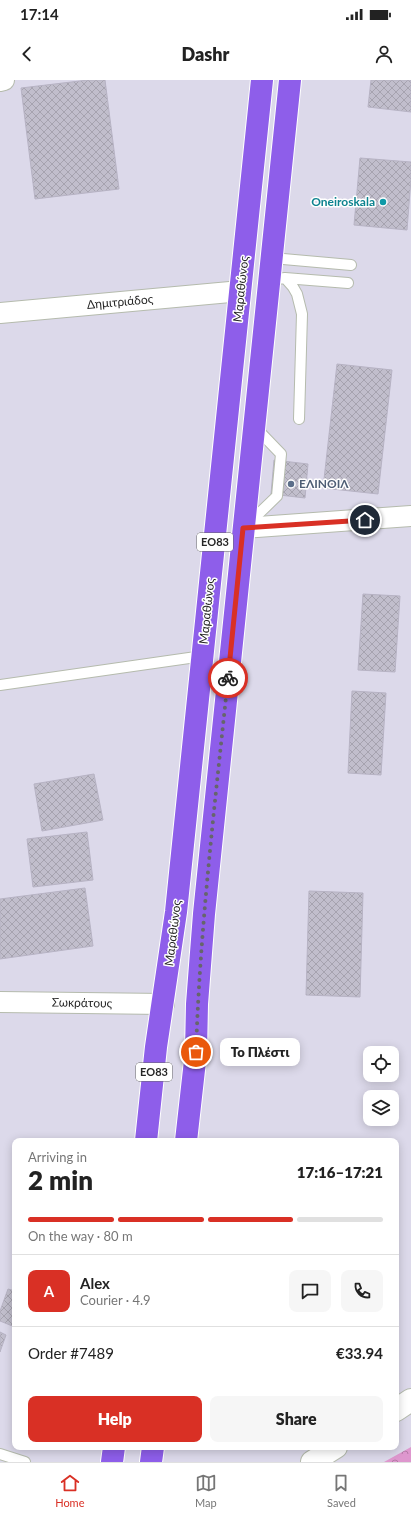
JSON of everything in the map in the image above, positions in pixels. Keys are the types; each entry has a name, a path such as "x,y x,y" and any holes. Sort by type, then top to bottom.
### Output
{"main road":[{"name":"Μαραθώνος","path":"146,1138 156,1047 164,1004 176,912 262,80"},
{"name":"ΕΟ83","path":"186,1138 196,1052 197,1004 204,914 243,528 254,426 277,279 272,258 290,80"},
{"path":"112,1462 114,1450"},
{"path":"152,1462 153,1450"}],"street":[{"name":"Δημιτριάδος","path":"0,313 241,291"},
{"path":"243,528 411,516"},
{"name":"Σωκράτους","path":"0,1002 164,1004"},
{"path":"399,1408 411,1400"},
{"path":"312,1462 331,1450"}],"lane":[{"path":"272,258 351,265"},
{"path":"277,279 348,283"},
{"path":"277,279 293,287 297,294 302,314 299,419"},
{"path":"243,528 277,496 281,454 254,426"},
{"path":"0,685 203,656"},
{"path":"0,1454 25,1462"}],"green space":[{"path":"411,1447 411,1462 384,1462"}],"building":[{"path":"88,80 105,80 119,189 35,199 21,88"},
{"path":"371,80 411,80 411,112 368,107"},
{"name":"Oneiroskala","path":"360,158 411,162 407,230 354,225"},
{"path":"337,364 392,370 378,494 323,488"},
{"path":"274,460 308,464 305,498 271,494"},
{"path":"363,594 400,596 395,672 358,670"},
{"path":"352,691 386,693 381,775 348,773"},
{"path":"94,774 103,820 42,831 34,784"},
{"path":"87,832 93,880 33,887 27,839"},
{"path":"85,888 93,946 0,959 0,899"},
{"path":"309,891 363,893 360,997 306,995"},
{"path":"8,1289 12,1290 12,1326 0,1321 0,1311"},
{"path":"0,1332 6,1335 0,1352"}],"way so far":[{"path":"196,1052 197,1004 204,914 228,678"}],"place":[{"name":"Oneiroskala","path":"383,202"},
{"name":"ΕΛΙΝΟΙΛ","path":"291,484"},
{"name":"Το Πλέστι","path":"196,1052"}],"route":[{"path":"228,678 243,528 365,520"}]}
